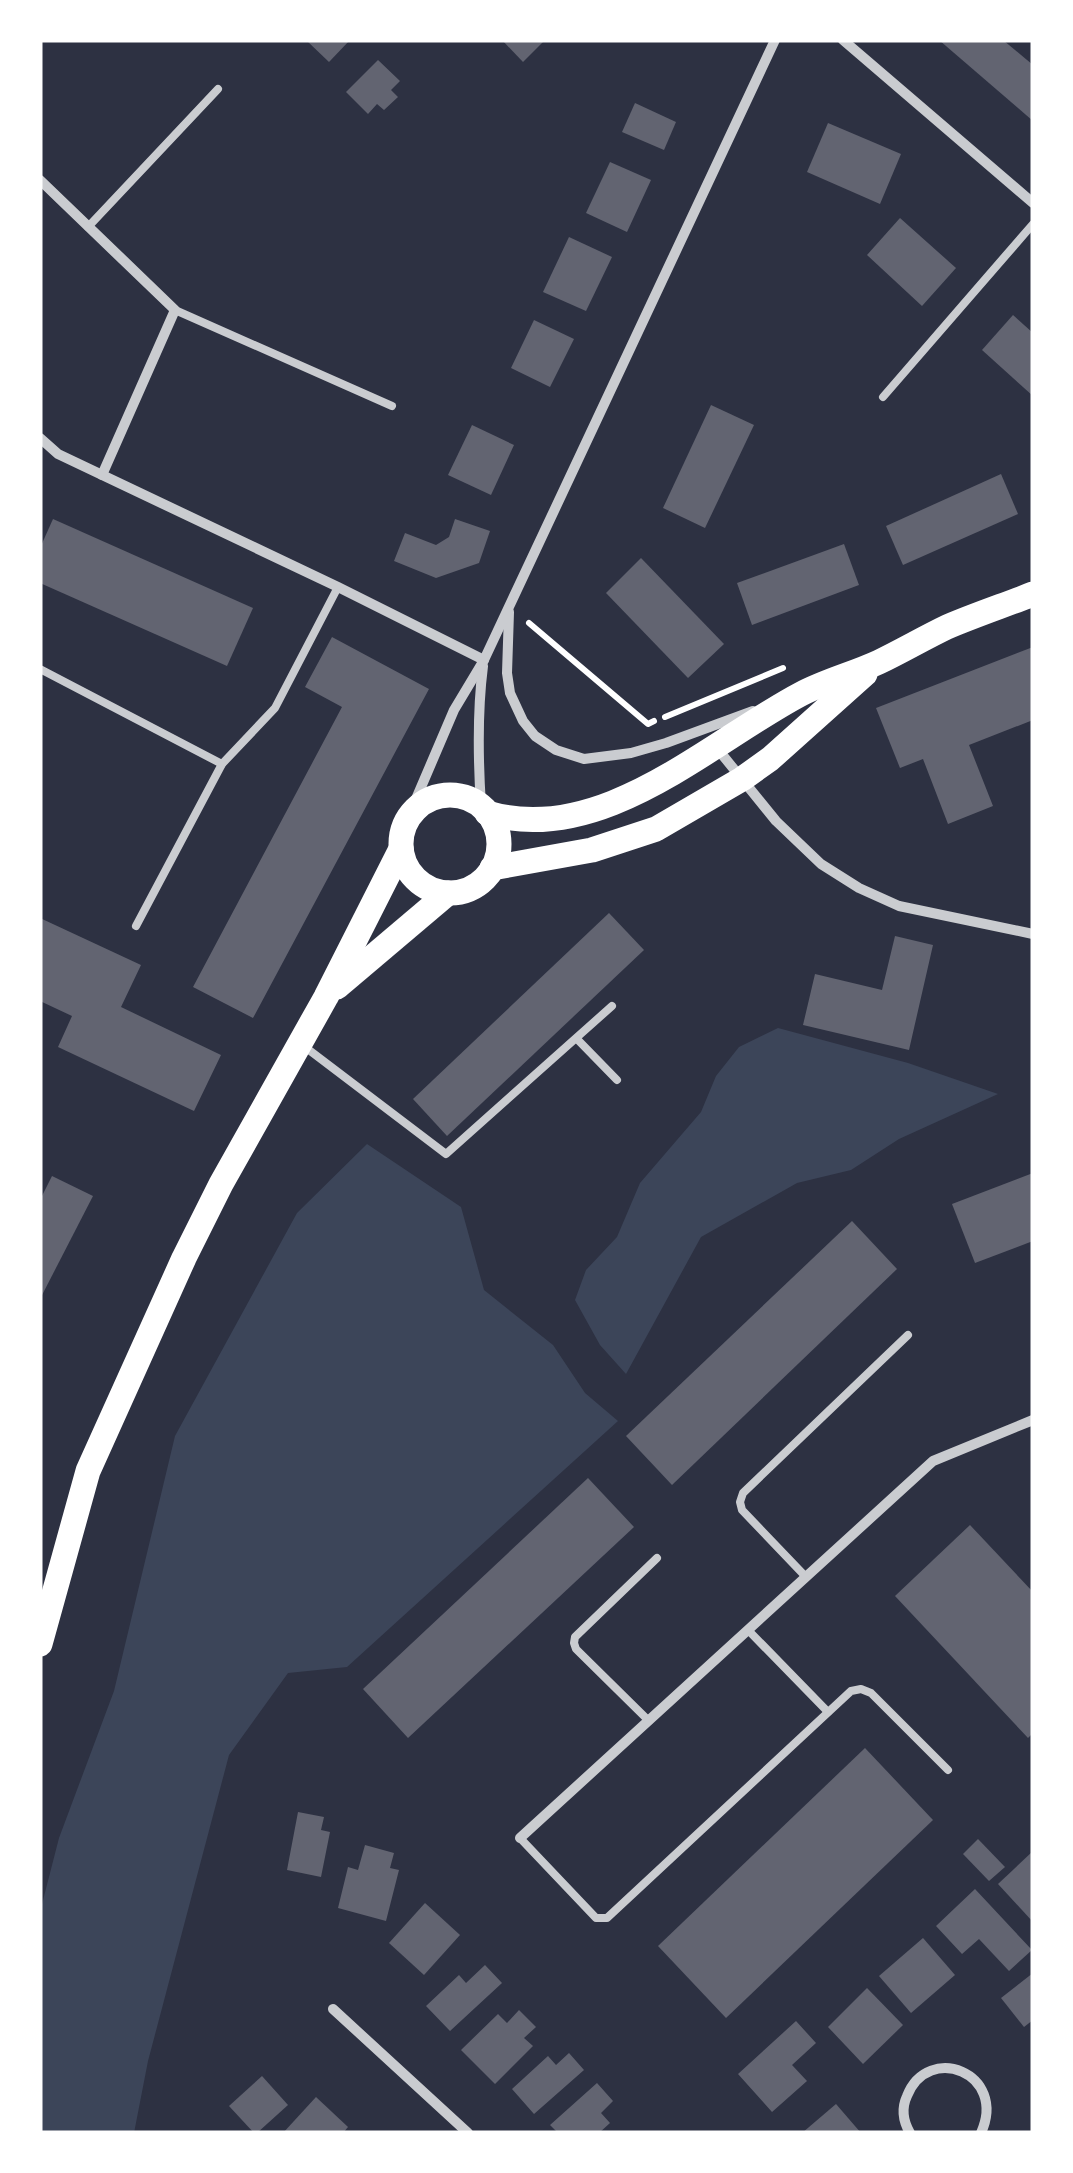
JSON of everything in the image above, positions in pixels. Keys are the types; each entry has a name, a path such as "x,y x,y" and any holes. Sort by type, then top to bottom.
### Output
{"main road":[{"path":"484,810 498,835 498,852 483,880 470,889 448,892 425,887 405,864 402,834 418,806 433,798 467,798 500,817 552,818 590,811 630,796 802,693 877,663 947,627 1033,594"},
{"path":"492,868 592,850 656,829 770,759 877,663"},
{"path":"40,1644 88,1471 184,1258 401,850"},
{"path":"326,997 448,892"}],"street":[{"path":"408,820 454,710 484,660 775,40"},
{"path":"843,40 1033,203"},
{"path":"40,180 175,310 102,475"},
{"path":"40,438 58,454 484,660"},
{"path":"509,606 506,673 522,721 556,750 584,759 666,743 802,693"},
{"path":"484,660 478,699 484,810"},
{"path":"716,747 776,821 821,864 860,888 899,906 1033,934"},
{"path":"520,1838 933,1462 1033,1420"},
{"path":"333,2009 468,2133"},
{"path":"910,2133 904,2118 910,2088 926,2072 940,2068 968,2074 978,2083 987,2107 982,2133"}],"lane":[{"path":"88,227 218,89"},
{"path":"883,398 1033,224"},
{"path":"175,310 392,406"},
{"path":"136,926 222,764 275,708 338,587"},
{"path":"40,669 222,764"},
{"path":"300,1044 446,1154 612,1006"},
{"path":"577,1039 617,1080"},
{"path":"806,1577 742,1510 740,1502 744,1493 908,1336"},
{"path":"649,1721 574,1643 575,1637 657,1558"},
{"path":"748,1630 828,1712"},
{"path":"520,1838 596,1918 606,1918 851,1690 872,1693 948,1770"}],"path":[{"path":"509,606 648,724 794,663"}],"shaded area":[{"path":"778,1028 908,1063 998,1094 899,1139 851,1170 797,1183 701,1237 626,1374 600,1345 575,1300 586,1270 617,1237 640,1183 701,1112 716,1076 739,1047"},
{"path":"367,1144 461,1207 484,1290 553,1345 585,1393 618,1421 347,1667 288,1673 229,1755 148,2061 134,2133 40,2133 40,1912 59,1838 114,1691 175,1436 297,1213"}],"building":[{"path":"306,40 350,40 329,62"},
{"path":"502,40 545,40 523,62"},
{"path":"939,40 1003,40 1033,65 1033,121"},
{"path":"378,60 400,81 391,90 398,97 384,110 377,104 368,114 346,92"},
{"path":"635,103 676,122 664,150 622,132"},
{"path":"828,123 901,154 880,204 807,172"},
{"path":"610,162 651,180 627,232 586,213"},
{"path":"900,218 956,268 922,306 867,255"},
{"path":"569,237 612,257 586,311 543,292"},
{"path":"1013,315 1033,333 1033,396 982,350"},
{"path":"534,320 574,339 550,387 511,368"},
{"path":"711,405 754,425 705,528 663,508"},
{"path":"472,425 514,445 491,495 448,475"},
{"path":"1001,474 1018,514 903,565 886,526"},
{"path":"53,519 253,608 227,666 40,583 40,548"},
{"path":"455,519 490,531 479,563 436,578 394,561 405,533 436,545 449,537"},
{"path":"844,544 859,585 752,625 737,583"},
{"path":"641,558 724,644 688,678 606,593"},
{"path":"332,637 429,689 253,1018 193,987 342,707 305,687"},
{"path":"1033,647 1033,720 969,745 993,806 948,824 923,759 900,768 876,708"},
{"path":"609,913 644,950 447,1136 413,1099"},
{"path":"40,918 141,965 121,1007 221,1055 194,1111 58,1047 72,1016 40,1001"},
{"path":"895,936 933,945 909,1050 803,1025 815,974 882,990"},
{"path":"1033,1173 1033,1241 975,1263 952,1204"},
{"path":"52,1176 93,1196 40,1299 40,1200"},
{"path":"852,1221 897,1269 672,1485 626,1436"},
{"path":"588,1478 634,1527 408,1738 363,1689"},
{"path":"970,1525 1033,1592 1033,1733 1028,1738 895,1596"},
{"path":"865,1748 933,1820 726,2018 658,1946"},
{"path":"298,1812 324,1817 321,1830 330,1832 321,1877 287,1870"},
{"path":"978,1839 1005,1867 989,1881 963,1854"},
{"path":"365,1845 394,1853 390,1868 399,1870 386,1921 338,1908 348,1867 358,1870"},
{"path":"1033,1851 1033,1922 998,1884"},
{"path":"975,1889 1032,1950 1009,1971 979,1939 962,1954 936,1926"},
{"path":"425,1903 460,1935 424,1975 389,1943"},
{"path":"923,1938 955,1975 911,2013 879,1976"},
{"path":"485,1965 502,1983 450,2031 426,2006 459,1975 466,1983"},
{"path":"1033,1973 1033,2020 1024,2027 1001,1998"},
{"path":"867,1988 903,2025 863,2064 828,2027"},
{"path":"519,2010 536,2027 524,2038 533,2046 495,2084 461,2050 498,2014 507,2023"},
{"path":"796,2021 816,2043 792,2065 807,2081 772,2112 738,2074"},
{"path":"569,2053 584,2070 534,2114 512,2089 548,2056 556,2065"},
{"path":"262,2076 288,2105 254,2133 229,2106"},
{"path":"597,2083 613,2101 601,2113 610,2123 599,2133 558,2133 550,2125"},
{"path":"316,2097 348,2127 343,2133 283,2133"},
{"path":"836,2104 861,2133 802,2133"}]}
